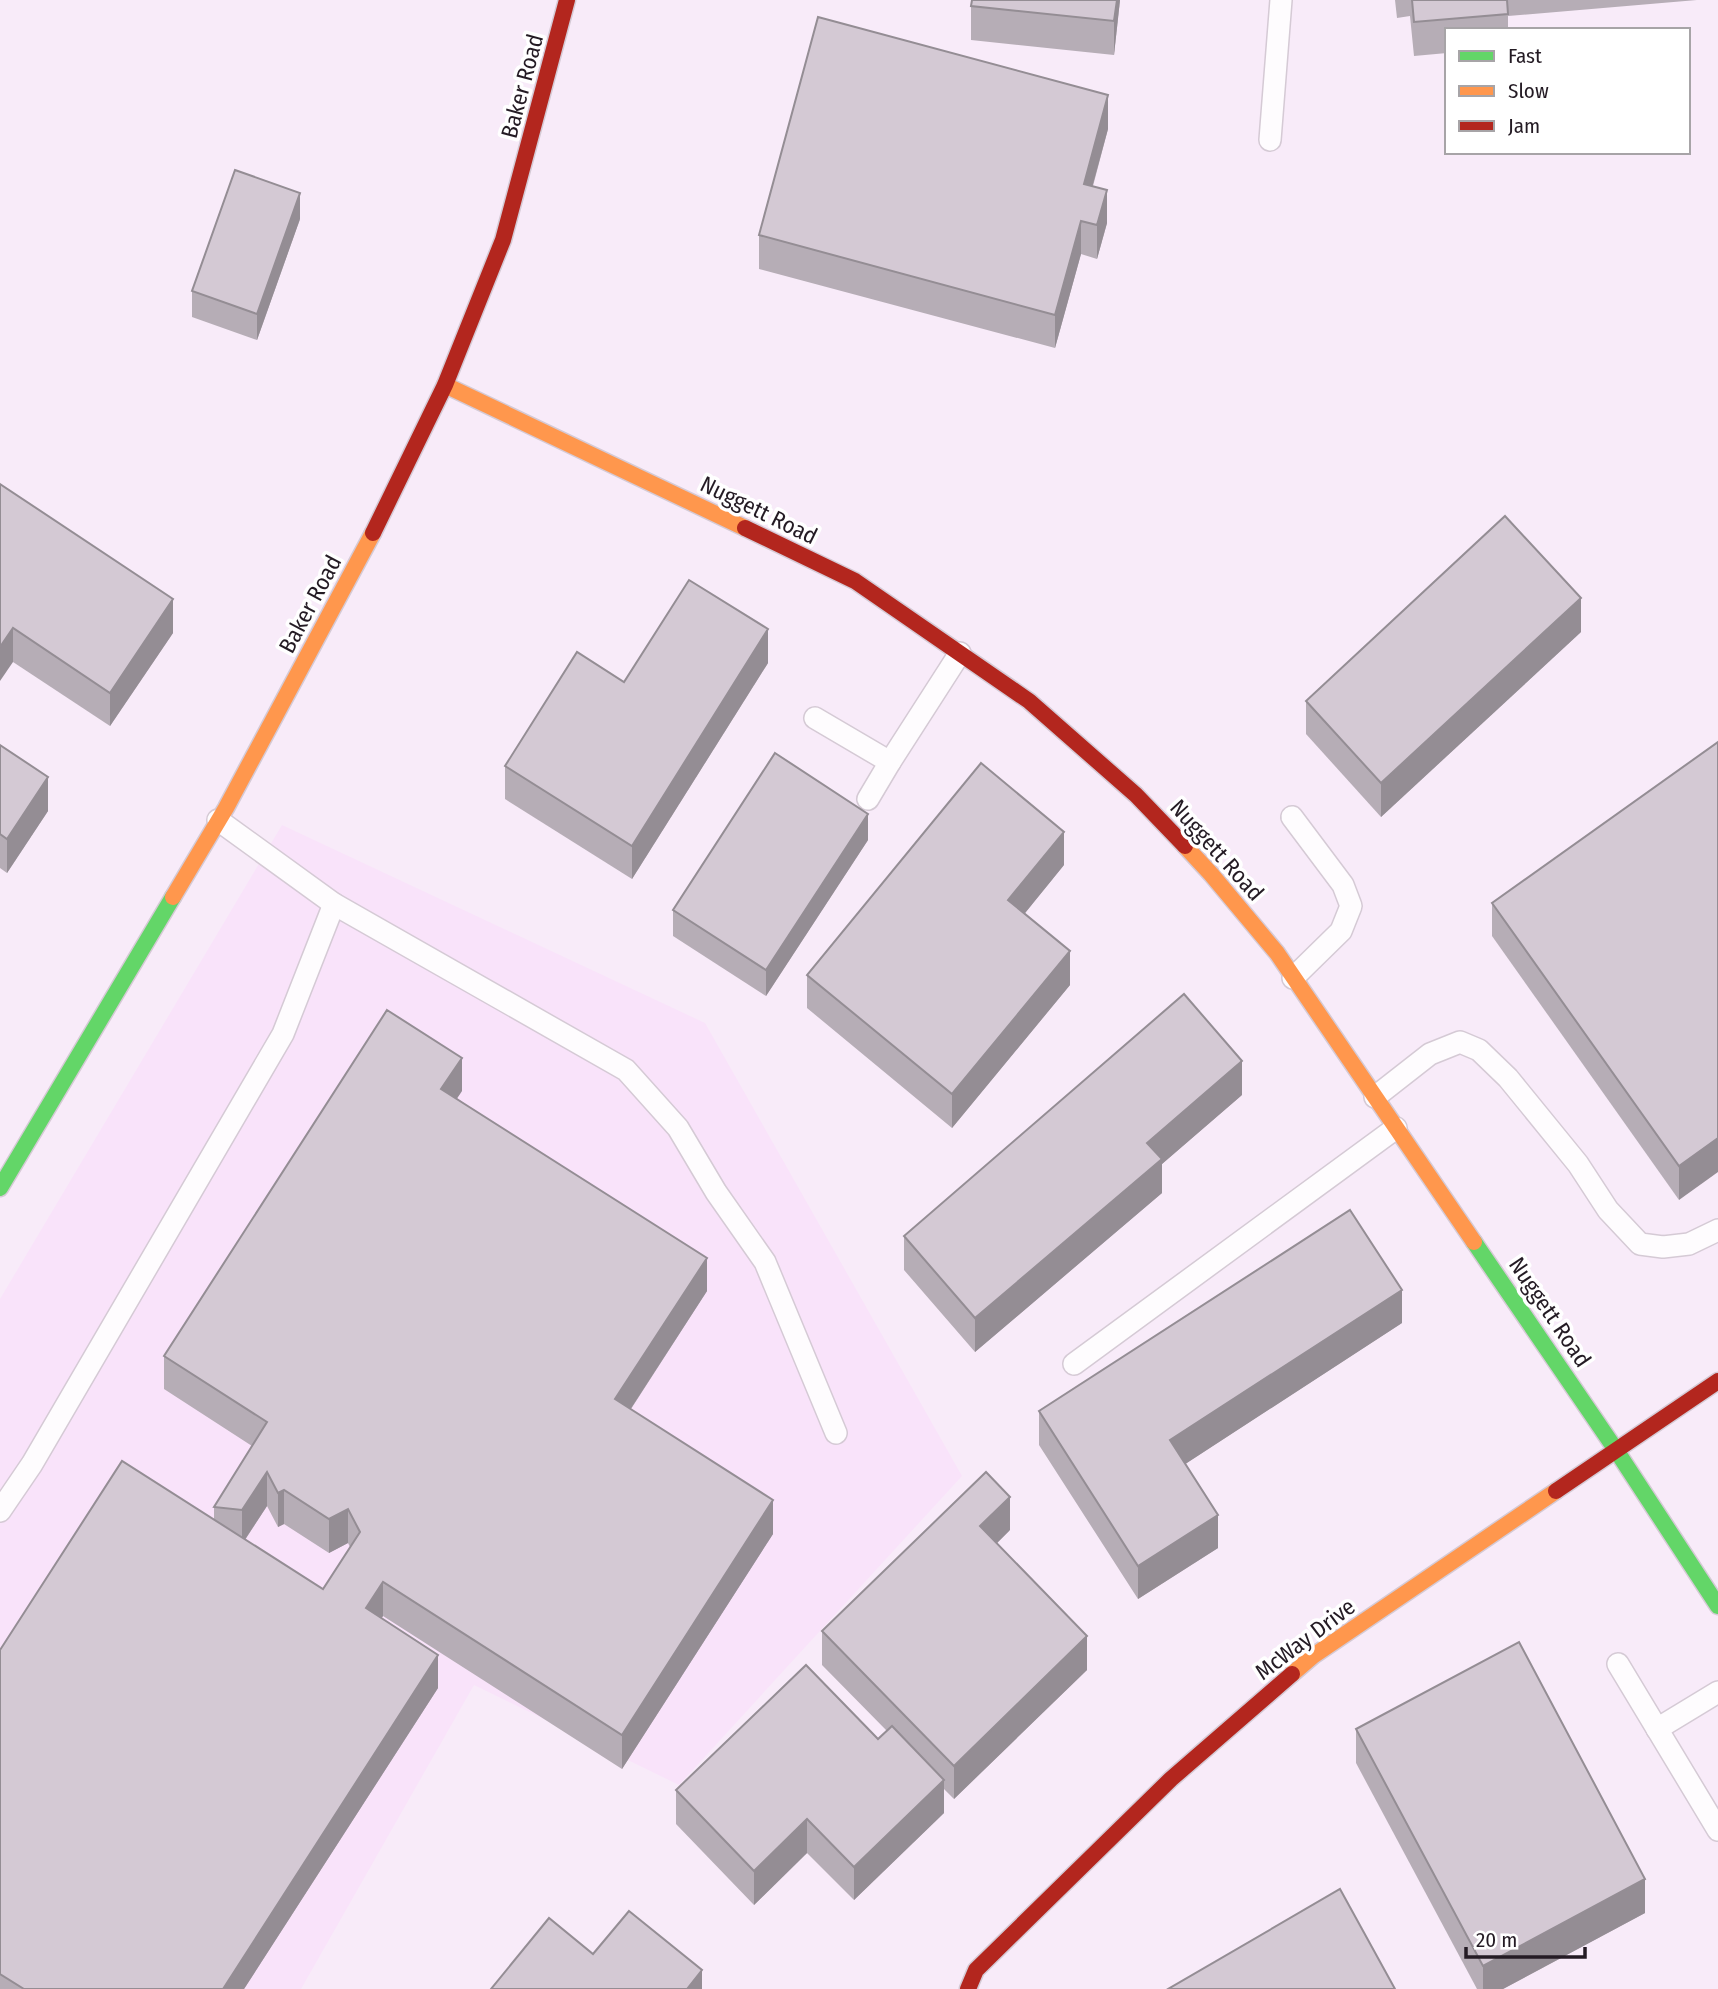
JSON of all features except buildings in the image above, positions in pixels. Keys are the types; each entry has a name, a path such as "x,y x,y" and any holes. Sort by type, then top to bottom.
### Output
{"street":[{"name":"Baker Road","path":"0,1188 218,820 310,655 397,488 445,385 503,240 567,0"},
{"name":"Nuggett Road","path":"445,385 855,581 1030,701 1136,795 1211,874 1277,953 1616,1450 1718,1606"},
{"name":"McWay Drive","path":"968,1989 976,1970 1171,1779 1313,1656 1718,1381"}],"lane":[{"path":"1270,140 1281,0"},
{"path":"868,799 960,653"},
{"path":"816,718 890,762"},
{"path":"1292,817 1343,885 1351,906 1341,931 1293,978"},
{"path":"218,820 334,904 626,1070 678,1128 716,1192 765,1262 836,1433"},
{"path":"0,1511 32,1464 283,1034 334,904"},
{"path":"1375,1097 1430,1054 1460,1042 1479,1050 1508,1078 1578,1164 1608,1210 1640,1244 1663,1247 1689,1244 1718,1230"},
{"path":"1074,1364 1396,1128"},
{"path":"1618,1664 1718,1830"},
{"path":"1657,1729 1718,1692"}],"shaded area":[{"path":"282,825 705,1023 962,1476 679,1785 474,1685 301,1989 0,1989 0,1299"}],"traffic: fast":[{"path":"0,1188 173,897"},
{"path":"1474,1242 1616,1450 1718,1606"}],"traffic: slow":[{"path":"445,385 745,528"},
{"path":"173,897 226,808 373,533"},
{"path":"1185,846 1277,953 1474,1242"},
{"path":"1292,1674 1313,1656 1556,1491"}],"traffic: jam":[{"path":"373,533 445,385 503,240 567,0"},
{"path":"745,528 855,581 1029,701 1136,795 1185,846"},
{"path":"1556,1491 1718,1381"},
{"path":"968,1989 976,1970 1171,1779 1292,1674"}]}
